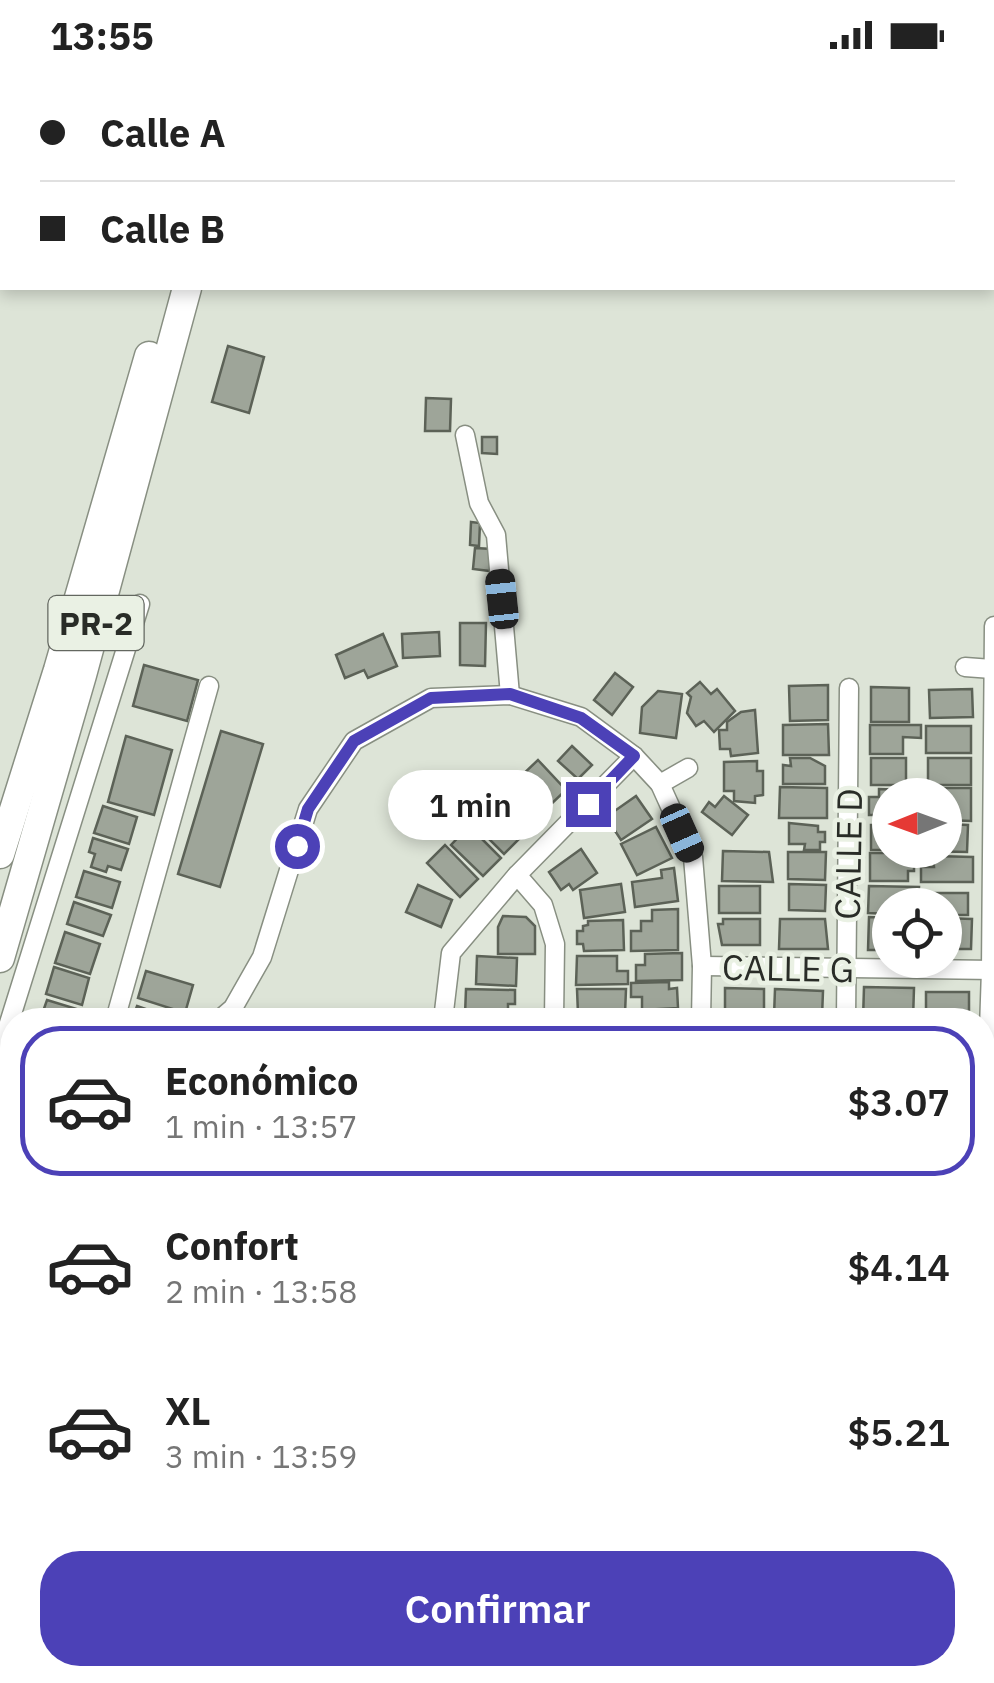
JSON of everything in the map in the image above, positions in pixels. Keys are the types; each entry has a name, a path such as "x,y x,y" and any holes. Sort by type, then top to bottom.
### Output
{"main road":[{"name":"PR-2","path":"0,854 168,290"},
{"name":"PR-2","path":"0,958 186,290"}],"street":[{"path":"465,434 478,503 496,534 510,694"},
{"path":"14,1008 140,604"},
{"path":"991,1008 994,626"},
{"path":"965,667 992,669"},
{"path":"118,1008 209,686"},
{"name":"CALLE D","path":"846,1008 849,688"},
{"path":"232,1008 262,957 308,809 354,741 431,698 510,694 581,718 634,756 660,784 693,857 702,966 701,1008"},
{"path":"444,1008 450,953 517,875 634,756"},
{"path":"660,784 688,768"},
{"path":"517,875 543,905 555,944 554,1008"},
{"name":"CALLE G","path":"702,966 993,970"}],"building":[{"path":"228,346 264,357 249,413 212,402"},
{"path":"426,398 451,399 450,431 425,431"},
{"path":"482,437 497,437 497,454 482,453"},
{"path":"471,522 480,523 479,546 470,545"},
{"path":"475,548 492,549 490,571 473,569"},
{"path":"460,623 486,623 485,666 460,665"},
{"path":"439,632 440,656 403,658 402,634"},
{"path":"383,634 397,666 368,678 364,670 345,678 336,655"},
{"path":"144,665 198,680 187,721 133,706"},
{"path":"615,673 633,687 612,715 594,700"},
{"path":"700,682 711,694 717,689 735,711 714,732 704,721 696,726 687,713 691,697 687,693"},
{"path":"828,685 828,720 790,721 789,686"},
{"path":"871,687 909,688 909,722 871,722"},
{"path":"972,689 973,717 930,718 929,690"},
{"path":"658,691 682,694 676,738 640,733 642,707"},
{"path":"755,710 758,753 731,756 730,749 720,749 719,730 727,730 727,722 741,712"},
{"path":"828,724 829,755 783,755 783,725"},
{"path":"870,725 921,725 921,738 903,737 903,754 870,754"},
{"path":"926,726 971,726 971,753 926,753"},
{"path":"221,731 263,744 220,887 178,874"},
{"path":"126,736 172,750 154,815 108,802"},
{"path":"572,746 592,765 578,779 558,761"},
{"path":"790,758 810,758 825,766 825,784 783,784 783,765 791,766"},
{"path":"871,758 906,758 906,778 872,778 871,785"},
{"path":"928,758 971,758 971,785 962,785 962,778 928,778"},
{"path":"538,760 566,790 547,808 519,778"},
{"path":"757,761 757,771 763,771 763,795 755,796 755,803 734,801 734,791 724,791 724,762"},
{"path":"506,773 546,813 529,831 489,790"},
{"path":"780,787 827,788 827,818 779,818"},
{"path":"962,788 971,788 971,821 962,821"},
{"path":"636,796 652,819 621,840 606,817"},
{"path":"724,796 748,815 732,835 702,812 709,802 715,807"},
{"path":"103,806 137,817 129,844 94,833"},
{"path":"493,808 521,837 504,854 475,825"},
{"path":"789,823 818,826 818,832 825,832 820,850 804,850 805,844 789,844"},
{"path":"962,825 968,825 967,852 962,852"},
{"path":"469,826 501,858 483,876 451,845"},
{"path":"656,827 672,858 637,875 621,844"},
{"path":"93,838 128,849 121,870 108,866 106,872 91,867 95,854 89,852"},
{"path":"445,845 478,879 460,897 427,863"},
{"path":"581,849 597,873 573,890 569,884 561,890 549,872"},
{"path":"723,851 769,852 773,882 722,881"},
{"path":"788,852 826,852 825,880 788,879"},
{"path":"870,853 872,868 914,868 908,871 908,881 870,881"},
{"path":"962,857 973,857 973,882 921,882 921,868 962,868"},
{"path":"674,868 678,901 635,907 632,882 662,878 661,870"},
{"path":"84,871 120,882 112,908 76,897"},
{"path":"621,884 625,912 584,918 580,890"},
{"path":"789,884 826,885 825,911 789,910"},
{"path":"418,885 452,900 441,927 406,912"},
{"path":"719,886 760,886 760,913 719,913"},
{"path":"869,886 919,887 872,888 872,913 868,913"},
{"path":"962,893 968,893 968,915 962,915"},
{"path":"74,902 111,915 103,936 67,924"},
{"path":"678,909 678,950 631,951 631,931 641,931 641,921 652,921 652,910"},
{"path":"503,916 526,917 535,926 535,954 498,954 498,927"},
{"path":"869,917 872,917 872,950 868,950"},
{"path":"723,919 760,919 760,945 722,945 718,924 723,924"},
{"path":"780,919 825,919 828,949 779,949"},
{"path":"962,919 972,919 971,949 962,949"},
{"path":"623,920 624,950 584,951 583,944 577,944 577,931 583,931 588,921"},
{"path":"65,932 100,944 90,974 55,963"},
{"path":"682,953 682,980 636,981 636,965 645,965 645,954"},
{"path":"477,956 517,958 516,986 476,984"},
{"path":"577,956 617,956 617,971 628,971 628,984 576,985"},
{"path":"54,967 89,978 82,1005 46,994"},
{"path":"146,971 193,985 186,1008 169,1008 138,998"},
{"path":"669,982 669,989 677,988 678,1008 642,1008 642,997 631,997 631,983"},
{"path":"864,987 914,988 913,1008 863,1008"},
{"path":"725,988 764,989 764,1008 725,1008"},
{"path":"466,989 515,990 515,1004 508,1004 508,1008 465,1008"},
{"path":"577,989 626,989 625,1008 578,1008"},
{"path":"775,989 823,991 822,1008 774,1008"},
{"path":"926,992 969,992 969,1008 926,1008"},
{"path":"47,1000 73,1008 44,1008"}],"route":[{"path":"297,846 308,809 354,741 431,698 510,694 581,718 634,756 588,804"}]}
